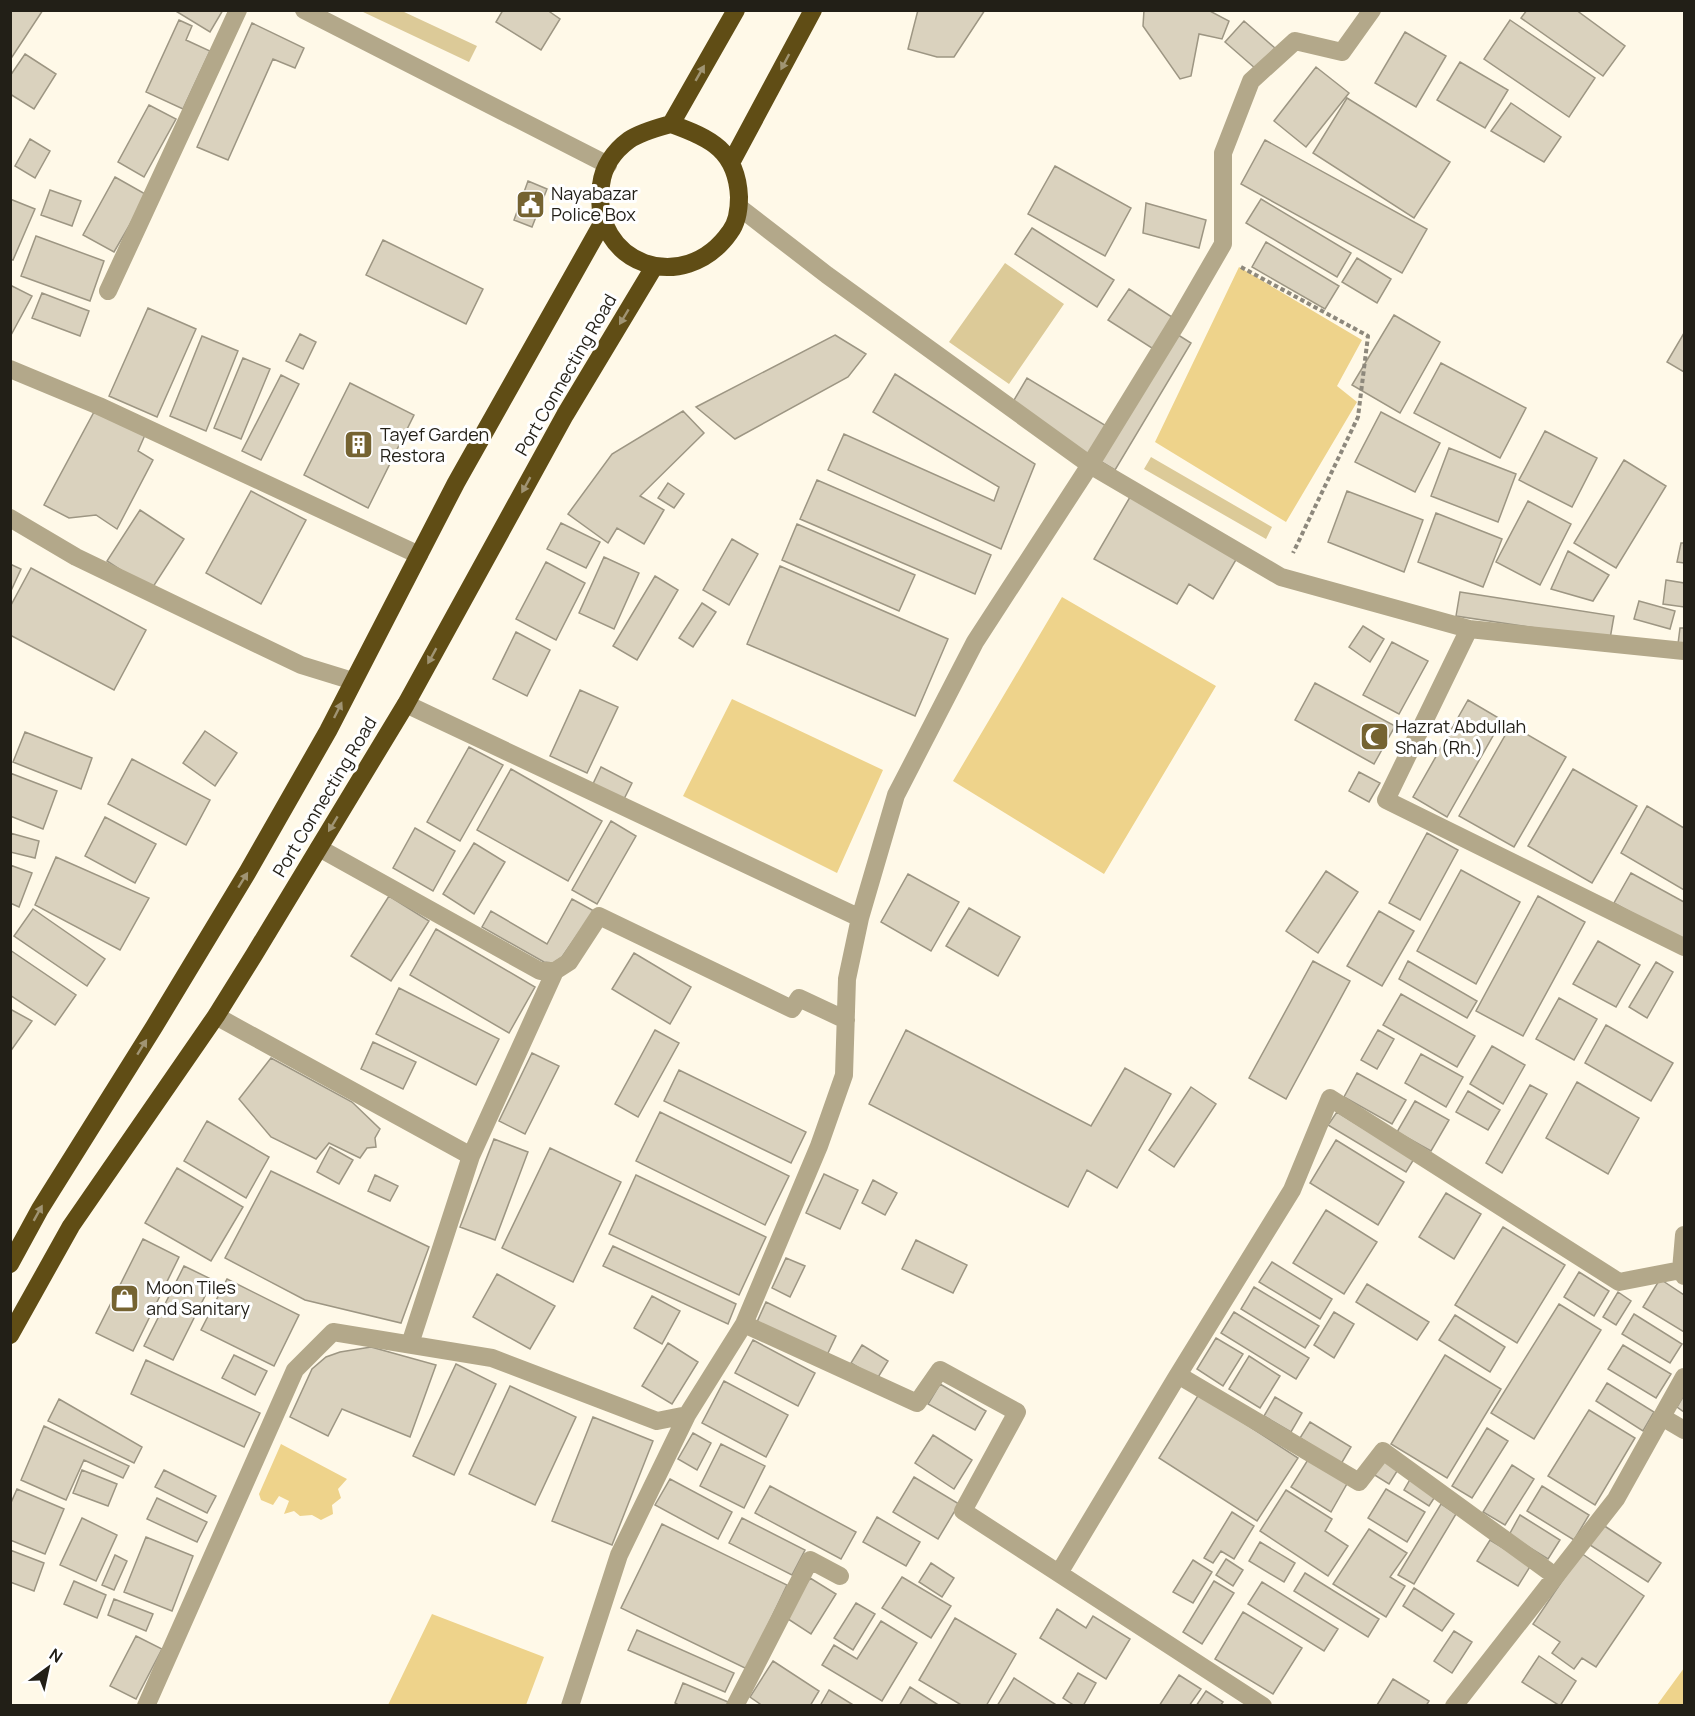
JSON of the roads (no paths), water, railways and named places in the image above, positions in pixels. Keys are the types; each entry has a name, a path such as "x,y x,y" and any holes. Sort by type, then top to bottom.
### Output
{"highway":[{"path":"671,124 736,10"},
{"path":"732,161 813,10"},
{"path":"671,124 695,132 716,145 732,161 738,184 739,207 732,230 718,248 700,261 678,268 654,267 633,257 615,242 603,222 599,200 602,177 608,165 612,156 629,140 650,130 671,124"},
{"name":"Port Connecting Road","path":"10,1264 40,1209 247,873 328,731 456,483 603,222"},
{"name":"Port Connecting Road","path":"10,1335 71,1226 216,1016 406,704 565,415 654,267"}],"street":[{"path":"108,291 238,10"},
{"path":"304,10 608,165"},
{"path":"570,1706 619,1555 687,1415 744,1324 819,1146 844,1076 847,979 860,918 896,795 975,642 1090,465 1223,244 1223,153 1251,81 1295,41 1342,52 1372,10"},
{"path":"739,207 827,275 1090,465 1281,577 1470,629 1684,651"},
{"path":"10,369 99,406 419,555"},
{"path":"10,518 76,557 301,665 353,681"},
{"path":"1470,629 1386,800 1684,948"},
{"path":"406,704 860,918"},
{"path":"319,848 540,971 555,971"},
{"path":"410,1344 471,1156 555,971 568,962 599,916 792,1010 799,998 846,1020"},
{"path":"216,1016 471,1156"},
{"path":"1059,1573 1292,1190 1330,1098 1619,1282 1683,1273 1684,1235"},
{"path":"744,1324 917,1403 940,1370 1017,1412 963,1511 1263,1706"},
{"path":"146,1706 295,1370 333,1332 492,1358 657,1421 687,1415"},
{"path":"1178,1375 1359,1482 1383,1451 1555,1576"},
{"path":"1454,1706 1616,1499 1684,1377"},
{"path":"1662,1417 1684,1430"},
{"path":"737,1706 810,1560 840,1576"}],"place":[{"name":"Nayabazar Police Box","path":"530,204"},
{"name":"Tayef Garden Restora","path":"359,445"},
{"name":"Hazrat Abdullah Shah (Rh.)","path":"1374,737"},
{"name":"Moon Tiles and Sanitary","path":"125,1298"}]}
